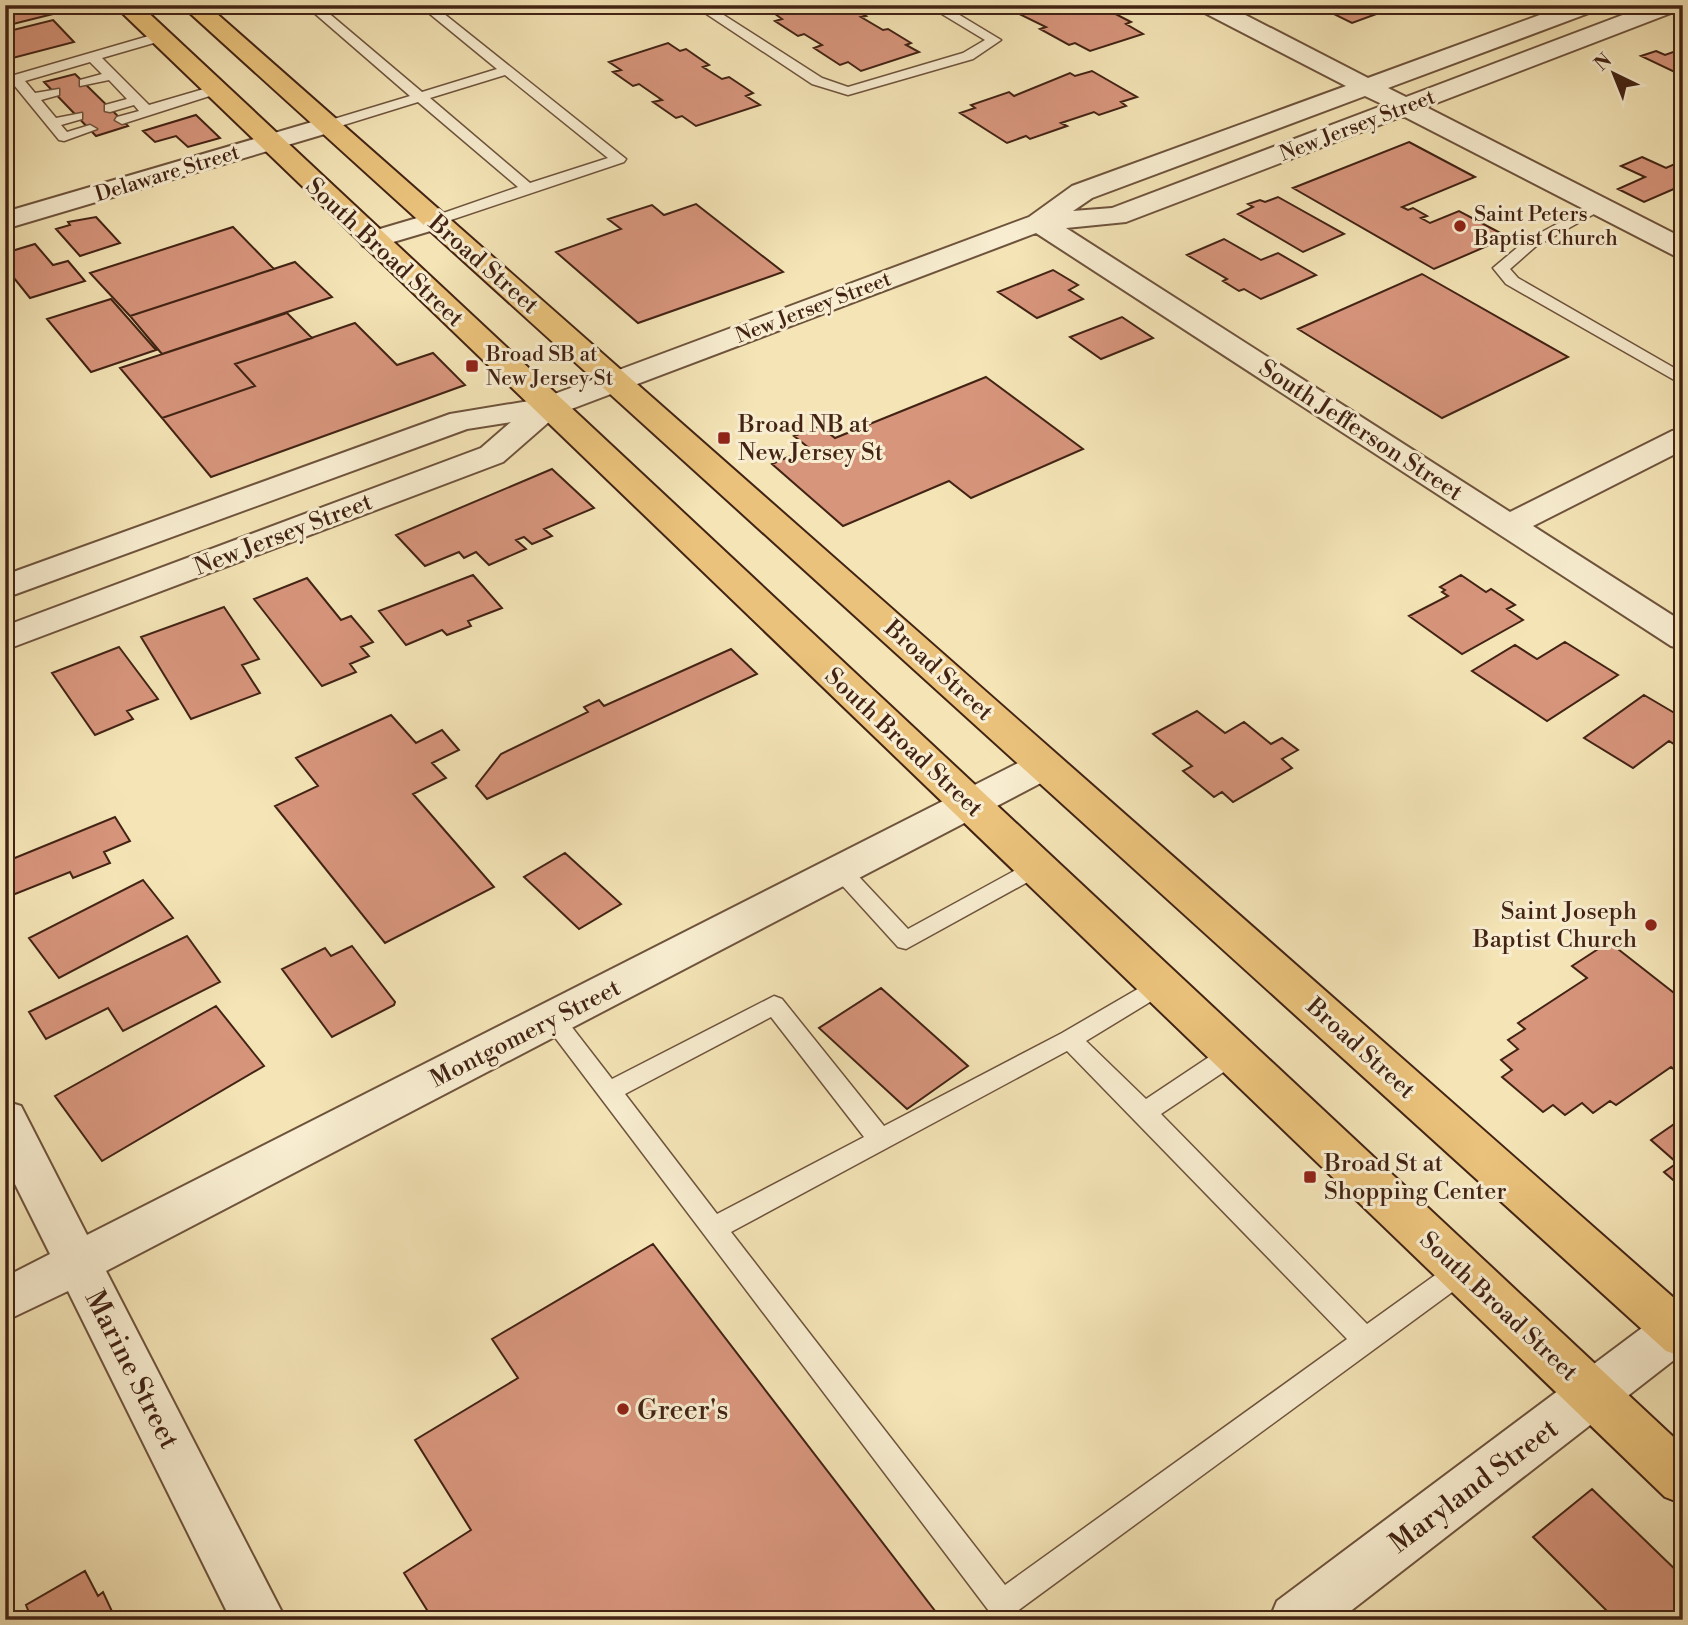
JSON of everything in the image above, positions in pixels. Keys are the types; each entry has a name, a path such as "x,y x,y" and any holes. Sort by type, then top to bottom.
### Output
{"main road":[{"name":"South Broad Street","path":"126,5 268,143 1683,1480"},
{"name":"Broad Street","path":"195,5 434,221 1681,1330"}],"street":[{"path":"1207,5 1683,249"},
{"name":"New Jersey Street","path":"5,587 461,421 547,407 1039,223 1082,192 1589,5"},
{"name":"New Jersey Street","path":"1039,223 1116,216 1671,5"},
{"name":"Delaware Street","path":"5,221 329,124"},
{"path":"373,240 434,221"},
{"name":"South Jefferson Street","path":"1039,223 1683,638"},
{"name":"New Jersey Street","path":"5,639 492,455 547,407"},
{"path":"1510,525 1683,438"},
{"name":"Montgomery Street","path":"5,1300 1045,765"},
{"name":"Marine Street","path":"5,1119 259,1620"},
{"name":"Maryland Street","path":"1296,1620 1592,1394 1681,1330"}],"lane":[{"path":"311,5 528,188"},
{"path":"425,5 619,159 434,221"},
{"path":"699,5 817,81 848,91 968,56 994,40 933,5"},
{"path":"11,81 159,37"},
{"path":"93,57 149,113 122,120"},
{"path":"329,124 507,71"},
{"path":"85,83 112,75"},
{"path":"11,81 32,98 64,137 90,130"},
{"path":"104,103 214,90"},
{"path":"32,98 54,92"},
{"path":"48,118 72,111"},
{"path":"1598,206 1530,244 1501,268 1512,281 1683,380"},
{"path":"840,871 906,941 1036,867"},
{"path":"713,1229 1070,1039 1160,985"},
{"path":"608,1092 774,1006 881,1140"},
{"path":"552,1019 1004,1613 1461,1270"},
{"path":"1070,1039 1365,1340"},
{"path":"1144,1113 1232,1054"}],"building":[{"path":"5,5 80,5 81,7 5,26"},
{"path":"792,5 849,5 866,16 861,17 883,30 888,29 911,43 906,45 919,52 861,71 848,62 840,65 814,48 822,45 804,34 798,36 775,21 782,19 771,11"},
{"path":"1001,5 1089,5 1101,12 1108,10 1131,22 1126,24 1143,34 1090,51 1075,43 1069,45 1040,29 1046,27"},
{"path":"1401,5 1352,23 1328,11 1323,13 1310,6"},
{"path":"53,20 74,42 5,60 5,32"},
{"path":"668,43 680,51 686,49 709,65 703,67 722,79 729,77 753,93 746,96 760,105 696,126 682,116 676,118 653,102 662,100 639,84 633,86 613,72 621,70 609,62"},
{"path":"1656,51 1665,55 1676,51 1683,54 1683,76 1641,56"},
{"path":"1092,71 1137,97 1121,102 1126,106 1099,115 1094,112 1061,123 1067,126 1030,139 1026,136 1007,143 960,113 975,108 971,105 1009,92 1014,96 1070,73 1075,76"},
{"path":"75,74 128,126 96,136 44,82"},
{"path":"196,115 220,138 188,147 176,136 155,142 143,131"},
{"path":"1409,142 1475,177 1402,207 1408,210 1413,208 1427,216 1421,218 1430,223 1459,211 1508,237 1434,269 1293,188"},
{"path":"1642,157 1666,168 1677,163 1683,166 1683,185 1644,202 1618,189 1645,177 1621,166"},
{"path":"1278,197 1344,234 1303,252 1238,214 1253,207 1248,204"},
{"path":"696,204 783,272 638,323 556,252 621,229 608,219 652,205 664,215"},
{"path":"96,217 120,243 80,256 56,229 70,225 68,222"},
{"path":"233,227 274,269 130,316 90,273"},
{"path":"1224,239 1261,260 1278,253 1316,275 1261,299 1244,289 1239,291 1223,281 1227,279 1187,255"},
{"path":"35,244 53,265 68,261 85,281 30,298 5,267 5,253"},
{"path":"295,262 332,297 162,354 130,316"},
{"path":"1053,270 1078,285 1069,290 1083,299 1037,318 998,292"},
{"path":"1422,274 1568,357 1442,418 1298,329"},
{"path":"111,299 156,350 91,372 47,319"},
{"path":"287,313 312,338 235,364 255,386 162,418 120,368"},
{"path":"1122,317 1153,338 1101,359 1070,337"},
{"path":"355,323 397,365 433,353 465,385 211,477 162,418 255,386 235,364"},
{"path":"986,377 1083,449 971,498 949,481 843,526 772,464 809,448 794,436 820,426 835,438"},
{"path":"552,469 594,508 544,529 552,536 532,544 524,537 516,540 526,549 489,565 476,552 464,558 459,552 425,566 396,535"},
{"path":"473,575 502,608 468,621 471,626 447,635 442,630 406,645 379,611"},
{"path":"1461,575 1486,592 1491,589 1515,605 1507,609 1523,620 1462,654 1409,616 1448,596 1440,587"},
{"path":"307,578 341,620 351,616 373,642 361,647 369,656 350,664 356,672 322,686 254,599"},
{"path":"224,607 259,659 242,665 260,693 191,719 141,637"},
{"path":"1565,642 1618,675 1547,721 1472,671 1515,645 1537,659"},
{"path":"119,647 158,699 127,711 133,719 95,735 52,673"},
{"path":"731,649 757,674 487,799 476,786 501,754 588,712 584,707 599,700 604,706"},
{"path":"1644,695 1683,718 1683,750 1669,741 1633,768 1584,738"},
{"path":"1197,711 1225,733 1244,722 1271,744 1282,738 1298,750 1282,759 1292,768 1233,802 1222,792 1214,797 1183,771 1192,766 1153,734"},
{"path":"391,715 416,743 442,730 459,750 432,763 446,778 413,794 494,887 385,943 275,806 318,786 296,758"},
{"path":"115,817 130,841 104,852 110,863 73,878 70,872 5,898 5,862"},
{"path":"565,853 621,904 579,929 524,877"},
{"path":"143,880 173,918 59,978 29,938"},
{"path":"187,936 220,982 123,1031 108,1008 46,1039 29,1012"},
{"path":"1609,942 1683,1000 1683,1077 1671,1067 1616,1105 1610,1101 1593,1113 1582,1103 1565,1115 1553,1105 1543,1112 1502,1077 1512,1070 1501,1060 1518,1049 1508,1040 1525,1029 1518,1023 1587,978 1572,966"},
{"path":"352,946 395,1002 394,1005 332,1037 282,969 325,948 331,956"},
{"path":"881,988 968,1066 907,1109 819,1028"},
{"path":"216,1006 264,1066 102,1161 55,1096"},
{"path":"1683,1118 1683,1184 1680,1186 1664,1172 1677,1163 1651,1140"},
{"name":"Greer's","path":"653,1244 942,1620 430,1620 432,1618 404,1573 471,1530 415,1440 518,1378 492,1339"},
{"path":"1592,1489 1683,1577 1683,1620 1616,1620 1533,1537"},
{"path":"85,1571 98,1596 103,1592 116,1620 32,1620 26,1605"}],"place":[{"name":"Saint Peters Baptist Church","path":"1460,226"},
{"name":"Broad SB at New Jersey St","path":"472,366"},
{"name":"Broad NB at New Jersey St","path":"724,438"},
{"name":"Saint Joseph Baptist Church","path":"1651,925"},
{"name":"Broad St at Shopping Center","path":"1310,1177"},
{"name":"Greer's","path":"623,1409"}]}
